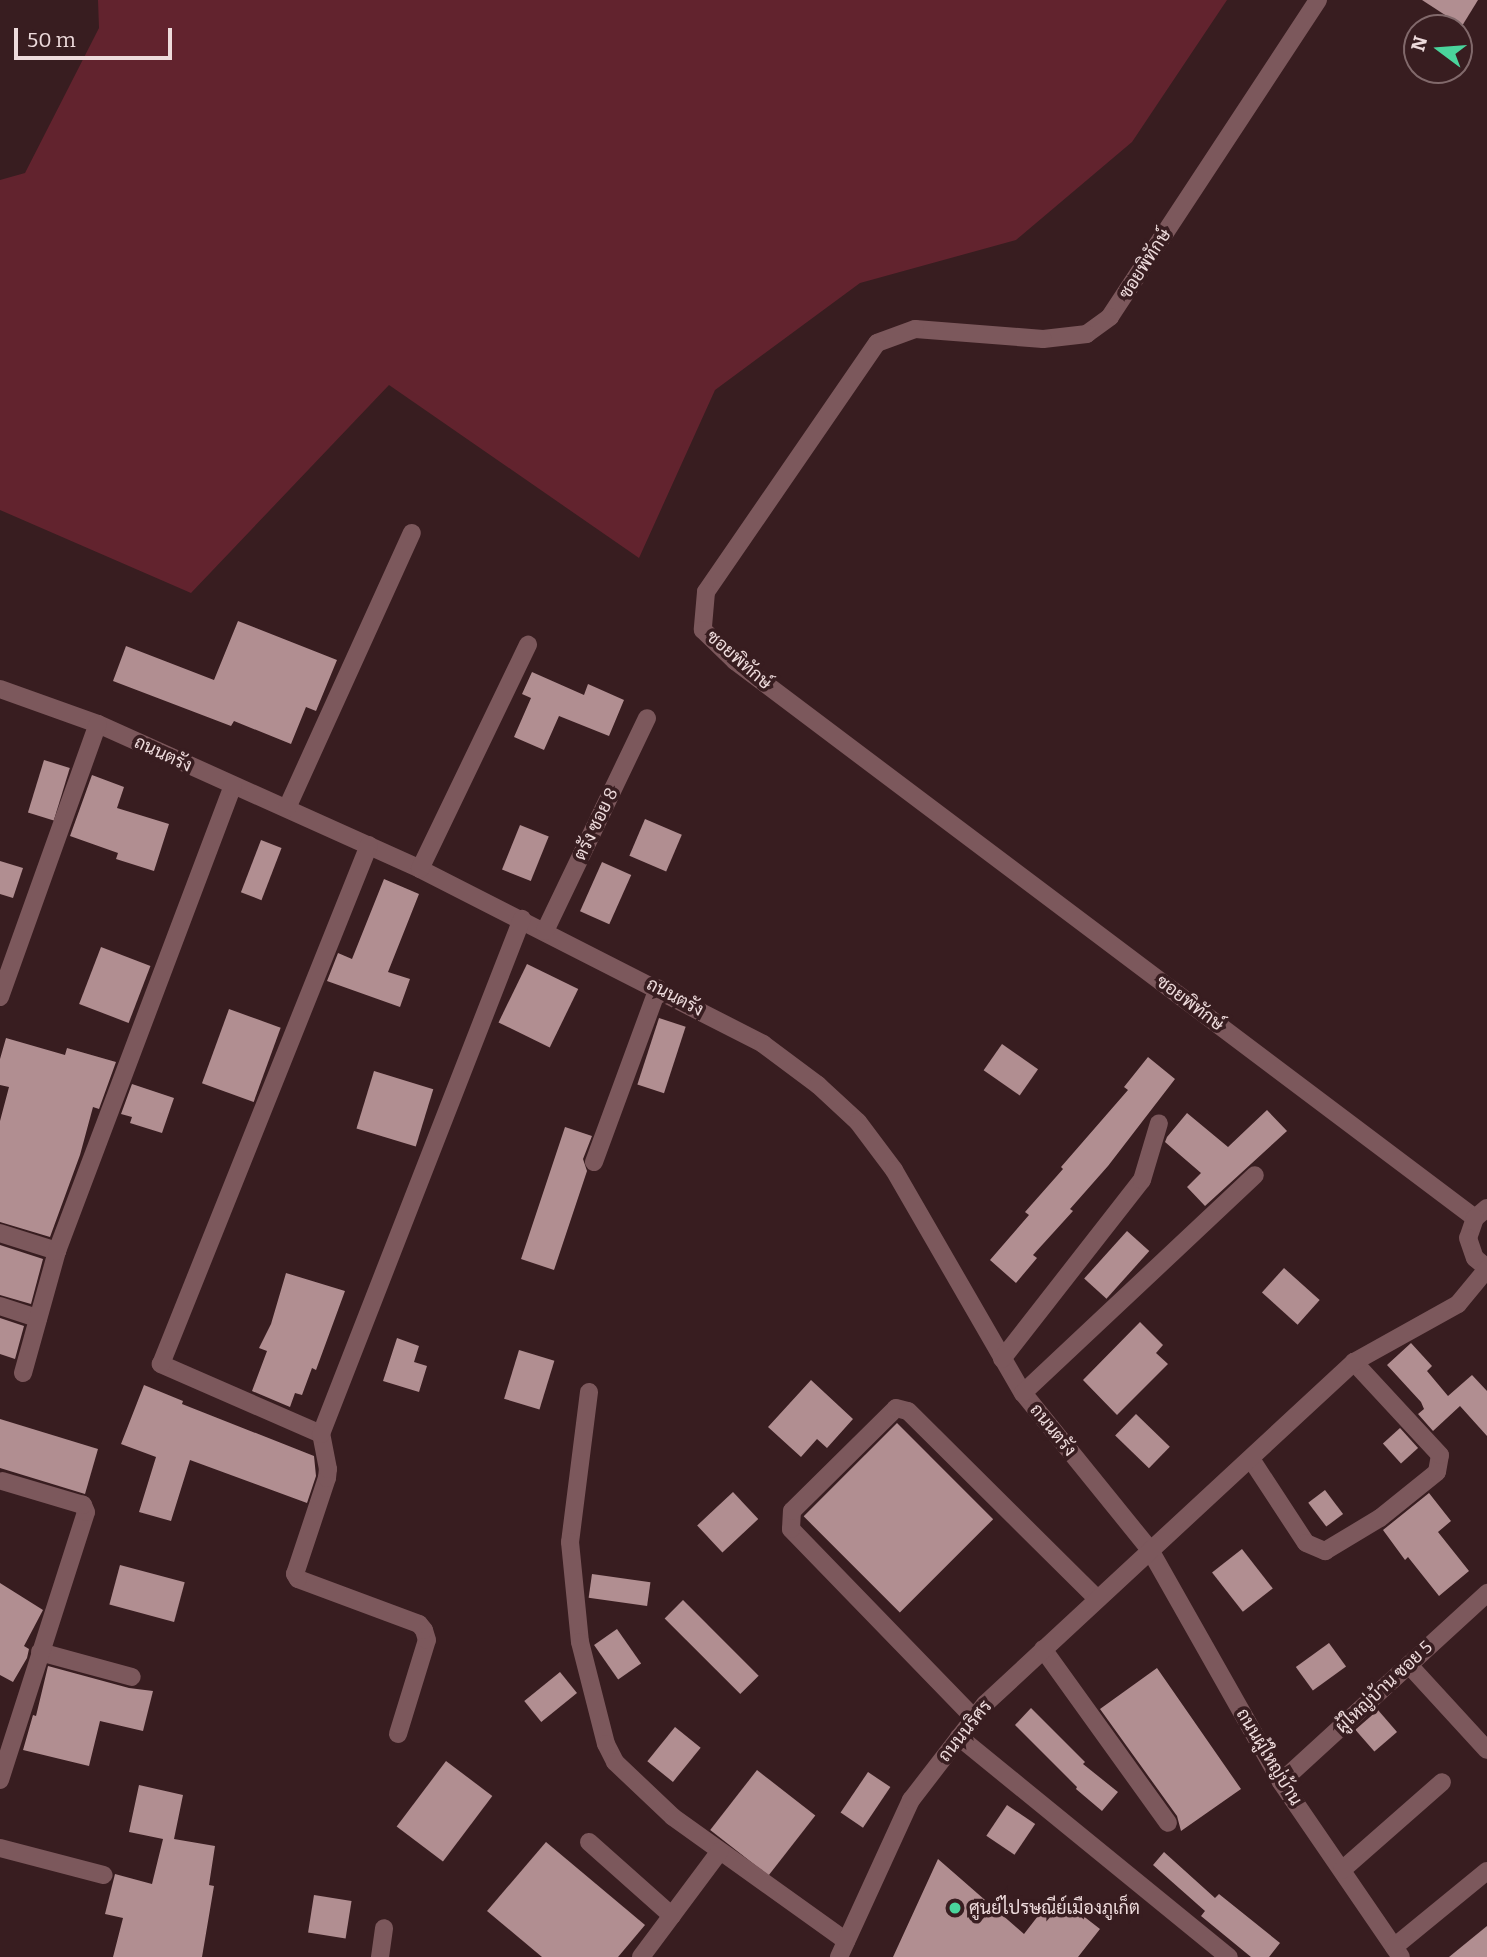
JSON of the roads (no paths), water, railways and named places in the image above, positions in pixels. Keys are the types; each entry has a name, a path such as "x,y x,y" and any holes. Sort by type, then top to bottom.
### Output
{"street":[{"name":"ซอยพิทักษ์","path":"1150,1550 1354,1362 1458,1304 1487,1269 1475,1258 1470,1248 1470,1227 1481,1213 746,669 703,630 706,592 877,343 915,329 1043,339 1087,334 1111,317 1318,0"},
{"path":"287,808 412,533"},
{"path":"420,869 528,645"},
{"name":"ถนนตรัง","path":"0,689 98,724 420,869 545,930 763,1044 818,1085 858,1122 894,1170 1023,1393 1150,1550"},
{"name":"ตรัง ซอย 8","path":"545,930 647,718"},
{"path":"0,997 98,724"},
{"path":"23,1373 57,1251 233,786"},
{"path":"321,1434 161,1364 369,845"},
{"path":"398,1734 428,1640 424,1630 419,1624 298,1579 295,1574 327,1478 328,1469 321,1434 522,919"},
{"path":"594,1162 658,988"},
{"path":"1002,1359 1142,1180 1159,1123"},
{"path":"1023,1393 1255,1175"},
{"path":"0,1233 57,1251"},
{"path":"0,1306 38,1318"},
{"path":"1251,1459 1306,1543 1325,1552 1370,1524 1437,1472 1440,1455 1354,1362"},
{"path":"589,1392 570,1542 580,1642 606,1744 615,1762 673,1817 720,1851 842,1949"},
{"path":"974,1718 791,1529 792,1511 896,1408 908,1411 1096,1598"},
{"path":"0,1780 86,1512 83,1505 2,1481"},
{"name":"ถนนนริศร","path":"842,1949 911,1800 959,1737 974,1718 1043,1648 1150,1550"},
{"name":"ถนนผู้ใหญ่บ้าน","path":"1150,1550 1281,1782 1398,1952"},
{"name":"ผู้ใหญ่บ้าน ซอย 5","path":"1281,1782 1487,1593"},
{"path":"1043,1648 1168,1823"},
{"path":"40,1653 132,1677"},
{"path":"1409,1664 1487,1750"},
{"path":"959,1737 1229,1957"},
{"path":"1342,1870 1442,1782"},
{"path":"589,1842 672,1916"},
{"path":"0,1848 104,1875"},
{"path":"641,1957 720,1851"},
{"path":"1398,1952 1487,1871"},
{"path":"380,1957 384,1928"}],"place":[{"name":"ศูนย์ไปรษณีย์เมืองภูเก็ต","path":"955,1908"}]}
